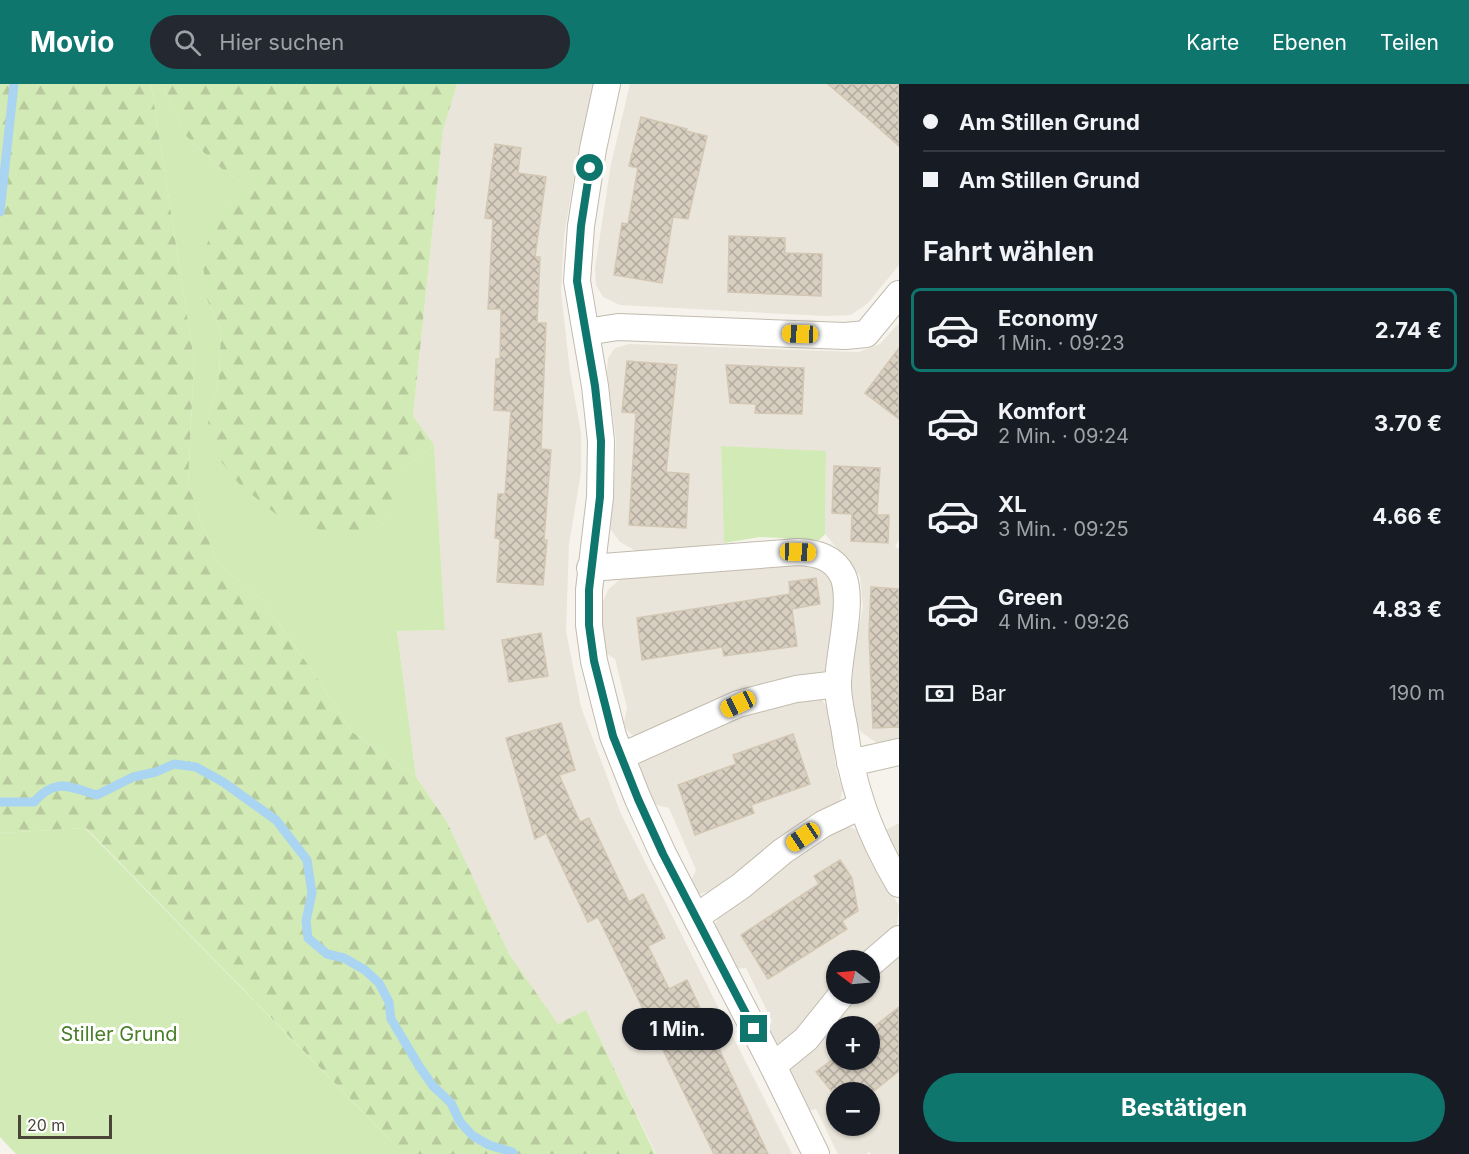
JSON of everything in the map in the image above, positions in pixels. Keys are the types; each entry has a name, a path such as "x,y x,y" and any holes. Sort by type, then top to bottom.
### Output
{"street":[{"path":"608,84 593,149 581,226 577,281 601,441 600,497 590,568 589,625 594,661 613,736 638,799 816,1154"},
{"path":"586,332 618,327 845,336 866,334 899,294"},
{"path":"590,568 798,552 816,553 832,561 843,575 847,592 838,684 850,763 861,806 883,857 899,884"},
{"path":"622,756 738,704 796,689 838,684"},
{"path":"850,763 899,752"},
{"path":"696,917 741,886 783,850 823,824 861,806"},
{"path":"880,955 899,939"},
{"path":"773,1066 806,1039 834,1004"}],"shaded area":[{"path":"457,84 595,84 578,152 564,237 561,291 570,372 581,432 581,472 569,545 566,631 581,707 621,814 792,1154 656,1154 586,1011 558,1024 509,954 447,822 416,777 397,631 445,630 434,446 413,416 443,130"},
{"path":"630,84 899,84 899,265 868,303 851,315 824,316 620,305 603,297 596,285 595,268 611,164"},
{"path":"899,323 899,540 895,546 899,549 899,739 877,743 861,732 851,713 853,653 863,608 860,576 825,534 826,452 721,446 724,543 641,554 620,542 609,527 614,488 616,440 607,372 608,358 615,348 629,344 859,352 880,344"},
{"path":"806,564 820,570 831,580 836,596 827,668 821,678 640,736 632,735 627,730 624,723 627,708 615,659 603,651 599,611 608,590 621,578"},
{"path":"813,697 822,700 829,710 836,769 843,790 840,800 835,808 720,888 700,894 692,888 691,881 696,870 669,808 653,804 638,772 641,761 736,716"},
{"path":"899,823 899,862 882,832"},
{"path":"846,825 856,830 876,872 899,905 897,926 871,950 826,950 826,997 798,1036 780,1044 771,1041 767,1031 772,1021 746,968 735,969 713,927 728,903 790,857"},
{"path":"899,949 899,1154 871,1154 869,1152 866,1154 838,1154 829,1136 880,1136 880,1082 826,1082 826,1129 816,1109 807,1111 788,1076 793,1063 826,1026 826,1070 880,1070 880,1016 835,1016 846,1004 880,1004 880,967"}],"green space":[{"path":"0,84 151,84 194,360 188,484 217,563 262,600 352,732 416,777 447,822 509,954 558,1024 586,1010 655,1154 404,1154 86,828 0,833"},
{"path":"151,84 162,84 187,137 223,170 248,180 222,208 207,299 221,331 219,377 208,422 374,532 393,515 392,482 406,467 434,445 445,630 397,631 416,777 352,732 262,600 217,563 188,484 194,360"},
{"path":"162,84 457,84 443,130 413,416 434,445 406,467 393,482 393,515 374,532 338,536 277,515 240,485 216,455 208,422 219,377 221,331 207,299 202,256 222,208 247,180 223,170 187,137"},
{"path":"721,446 826,451 825,534 819,540 760,537 724,543"},
{"name":"Stiller Grund","path":"85,828 404,1154 16,1154 0,1137 0,833"}],"building":[{"path":"828,84 899,84 899,146 872,122"},
{"path":"641,117 707,136 688,219 673,217 662,283 614,275 622,223 628,224 638,168 629,166"},
{"path":"495,144 521,148 518,173 546,177 535,257 540,257 537,323 546,323 541,449 551,450 543,585 497,582 500,539 495,538 498,494 505,494 511,411 494,410 496,359 500,359 501,309 488,309 493,219 485,218"},
{"path":"729,236 785,238 785,253 822,254 821,296 728,292"},
{"path":"899,348 899,419 865,393"},
{"path":"627,361 677,365 666,472 689,474 686,528 629,525 636,413 622,412"},
{"path":"726,365 804,368 802,414 755,413 756,404 730,403"},
{"path":"834,466 880,468 877,515 889,515 888,543 851,541 852,514 832,513"},
{"path":"816,578 820,604 792,609 797,646 724,656 722,647 642,660 637,618 790,594 789,582"},
{"path":"871,587 899,589 899,727 873,728 869,634"},
{"path":"541,633 548,676 509,682 502,640"},
{"path":"561,723 575,770 559,775 580,822 589,818 629,902 643,894 665,938 648,946 669,989 687,980 768,1154 714,1154 598,917 588,922 546,833 535,839 506,738"},
{"path":"793,734 810,784 751,805 754,813 695,835 678,785 736,764 733,755"},
{"path":"840,860 852,878 858,911 842,921 847,929 768,979 741,935 819,884 814,876"},
{"path":"899,1007 899,1071 880,1086 880,1082 826,1082 826,1084 816,1072 826,1064 826,1070 880,1070 880,1022"}],"waterway":[{"path":"0,212 14,84"},
{"path":"0,802 34,802 49,789 63,786 97,795 133,777 156,772 174,764 196,767 223,782 276,820 307,860 312,893 306,921 308,938 327,954 344,958 365,970 379,983 389,1002 391,1019 433,1086 451,1103 460,1122 473,1136 489,1145 514,1154"}],"route":[{"path":"590,168 581,226 577,281 595,386 601,441 600,497 589,590 589,625 594,661 613,736 638,799 663,854 754,1029"}]}
